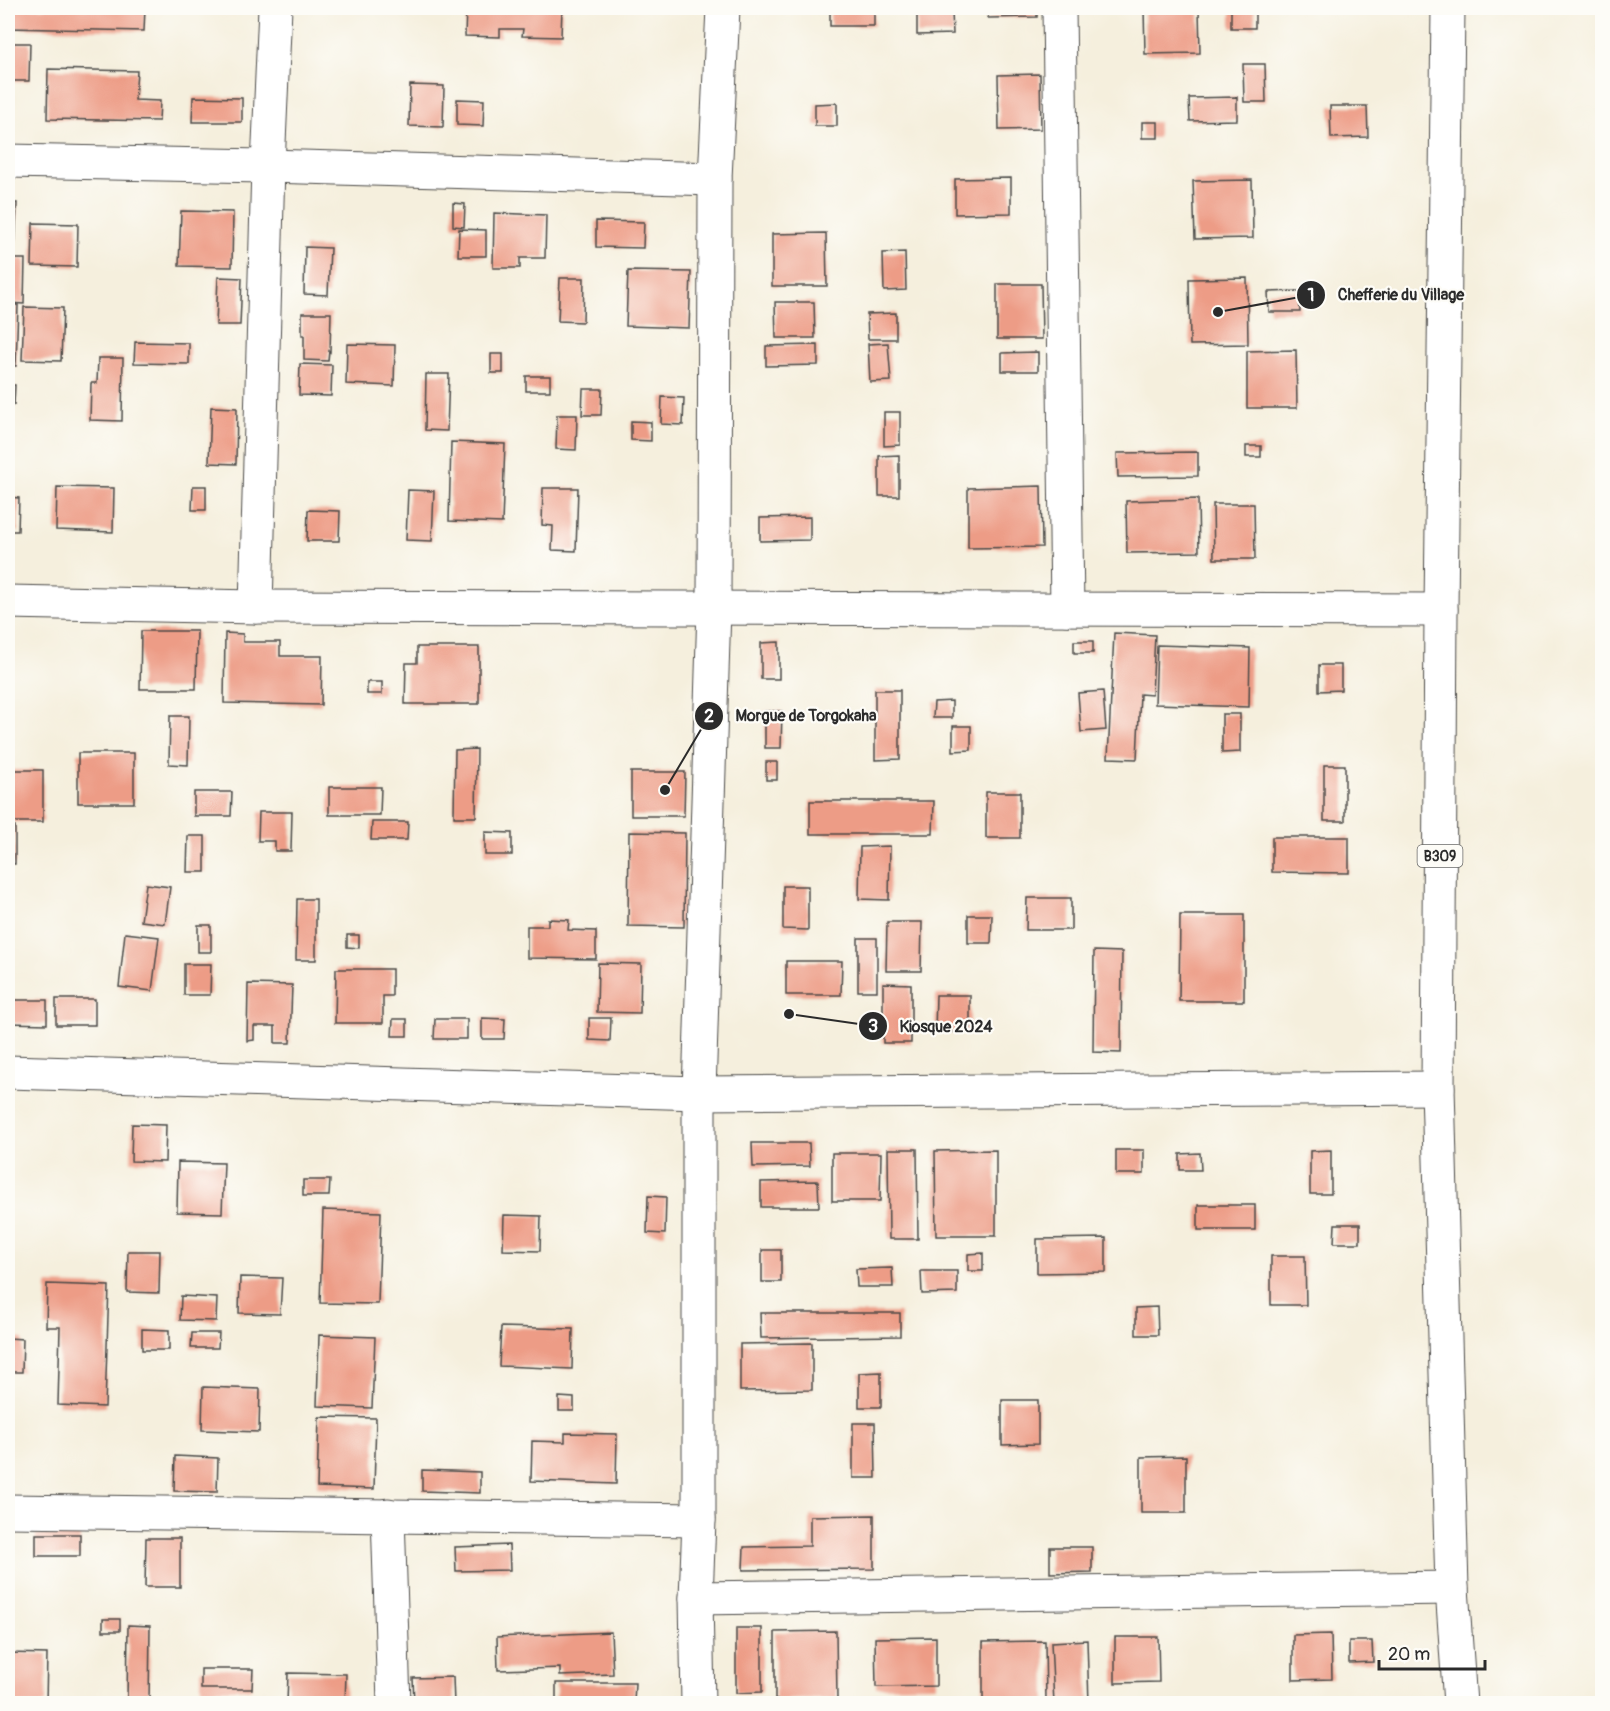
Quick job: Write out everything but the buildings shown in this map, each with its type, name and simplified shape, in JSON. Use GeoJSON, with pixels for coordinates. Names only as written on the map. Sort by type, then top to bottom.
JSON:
{"type":"FeatureCollection","features":[{"type":"Feature","properties":{"kind":"street"},"geometry":{"type":"LineString","coordinates":[[256,607],[268,166],[275,8]]}},
{"type":"Feature","properties":{"kind":"street"},"geometry":{"type":"LineString","coordinates":[[698,1704],[696,1598],[699,1520],[699,1093],[714,608],[715,179],[723,8]]}},
{"type":"Feature","properties":{"kind":"street"},"geometry":{"type":"LineString","coordinates":[[1059,8],[1067,609]]}},
{"type":"Feature","properties":{"kind":"street","name":"B309"},"geometry":{"type":"LineString","coordinates":[[1448,8],[1438,1088],[1452,1588],[1460,1704]]}},
{"type":"Feature","properties":{"kind":"street"},"geometry":{"type":"LineString","coordinates":[[8,161],[715,179]]}},
{"type":"Feature","properties":{"kind":"street"},"geometry":{"type":"LineString","coordinates":[[8,603],[256,607],[1441,610]]}},
{"type":"Feature","properties":{"kind":"street"},"geometry":{"type":"LineString","coordinates":[[8,1072],[699,1093],[1438,1088]]}},
{"type":"Feature","properties":{"kind":"street"},"geometry":{"type":"LineString","coordinates":[[8,1511],[699,1520]]}},
{"type":"Feature","properties":{"kind":"street"},"geometry":{"type":"LineString","coordinates":[[388,1515],[394,1704]]}},
{"type":"Feature","properties":{"kind":"street"},"geometry":{"type":"LineString","coordinates":[[696,1598],[1452,1588]]}},
{"type":"Feature","properties":{"kind":"place","name":"Chefferie du Village"},"geometry":{"type":"Point","coordinates":[1218,312]}},
{"type":"Feature","properties":{"kind":"place","name":"Morgue de Torgokaha"},"geometry":{"type":"Point","coordinates":[665,790]}},
{"type":"Feature","properties":{"kind":"place","name":"Kiosque 2024"},"geometry":{"type":"Point","coordinates":[789,1014]}}]}
